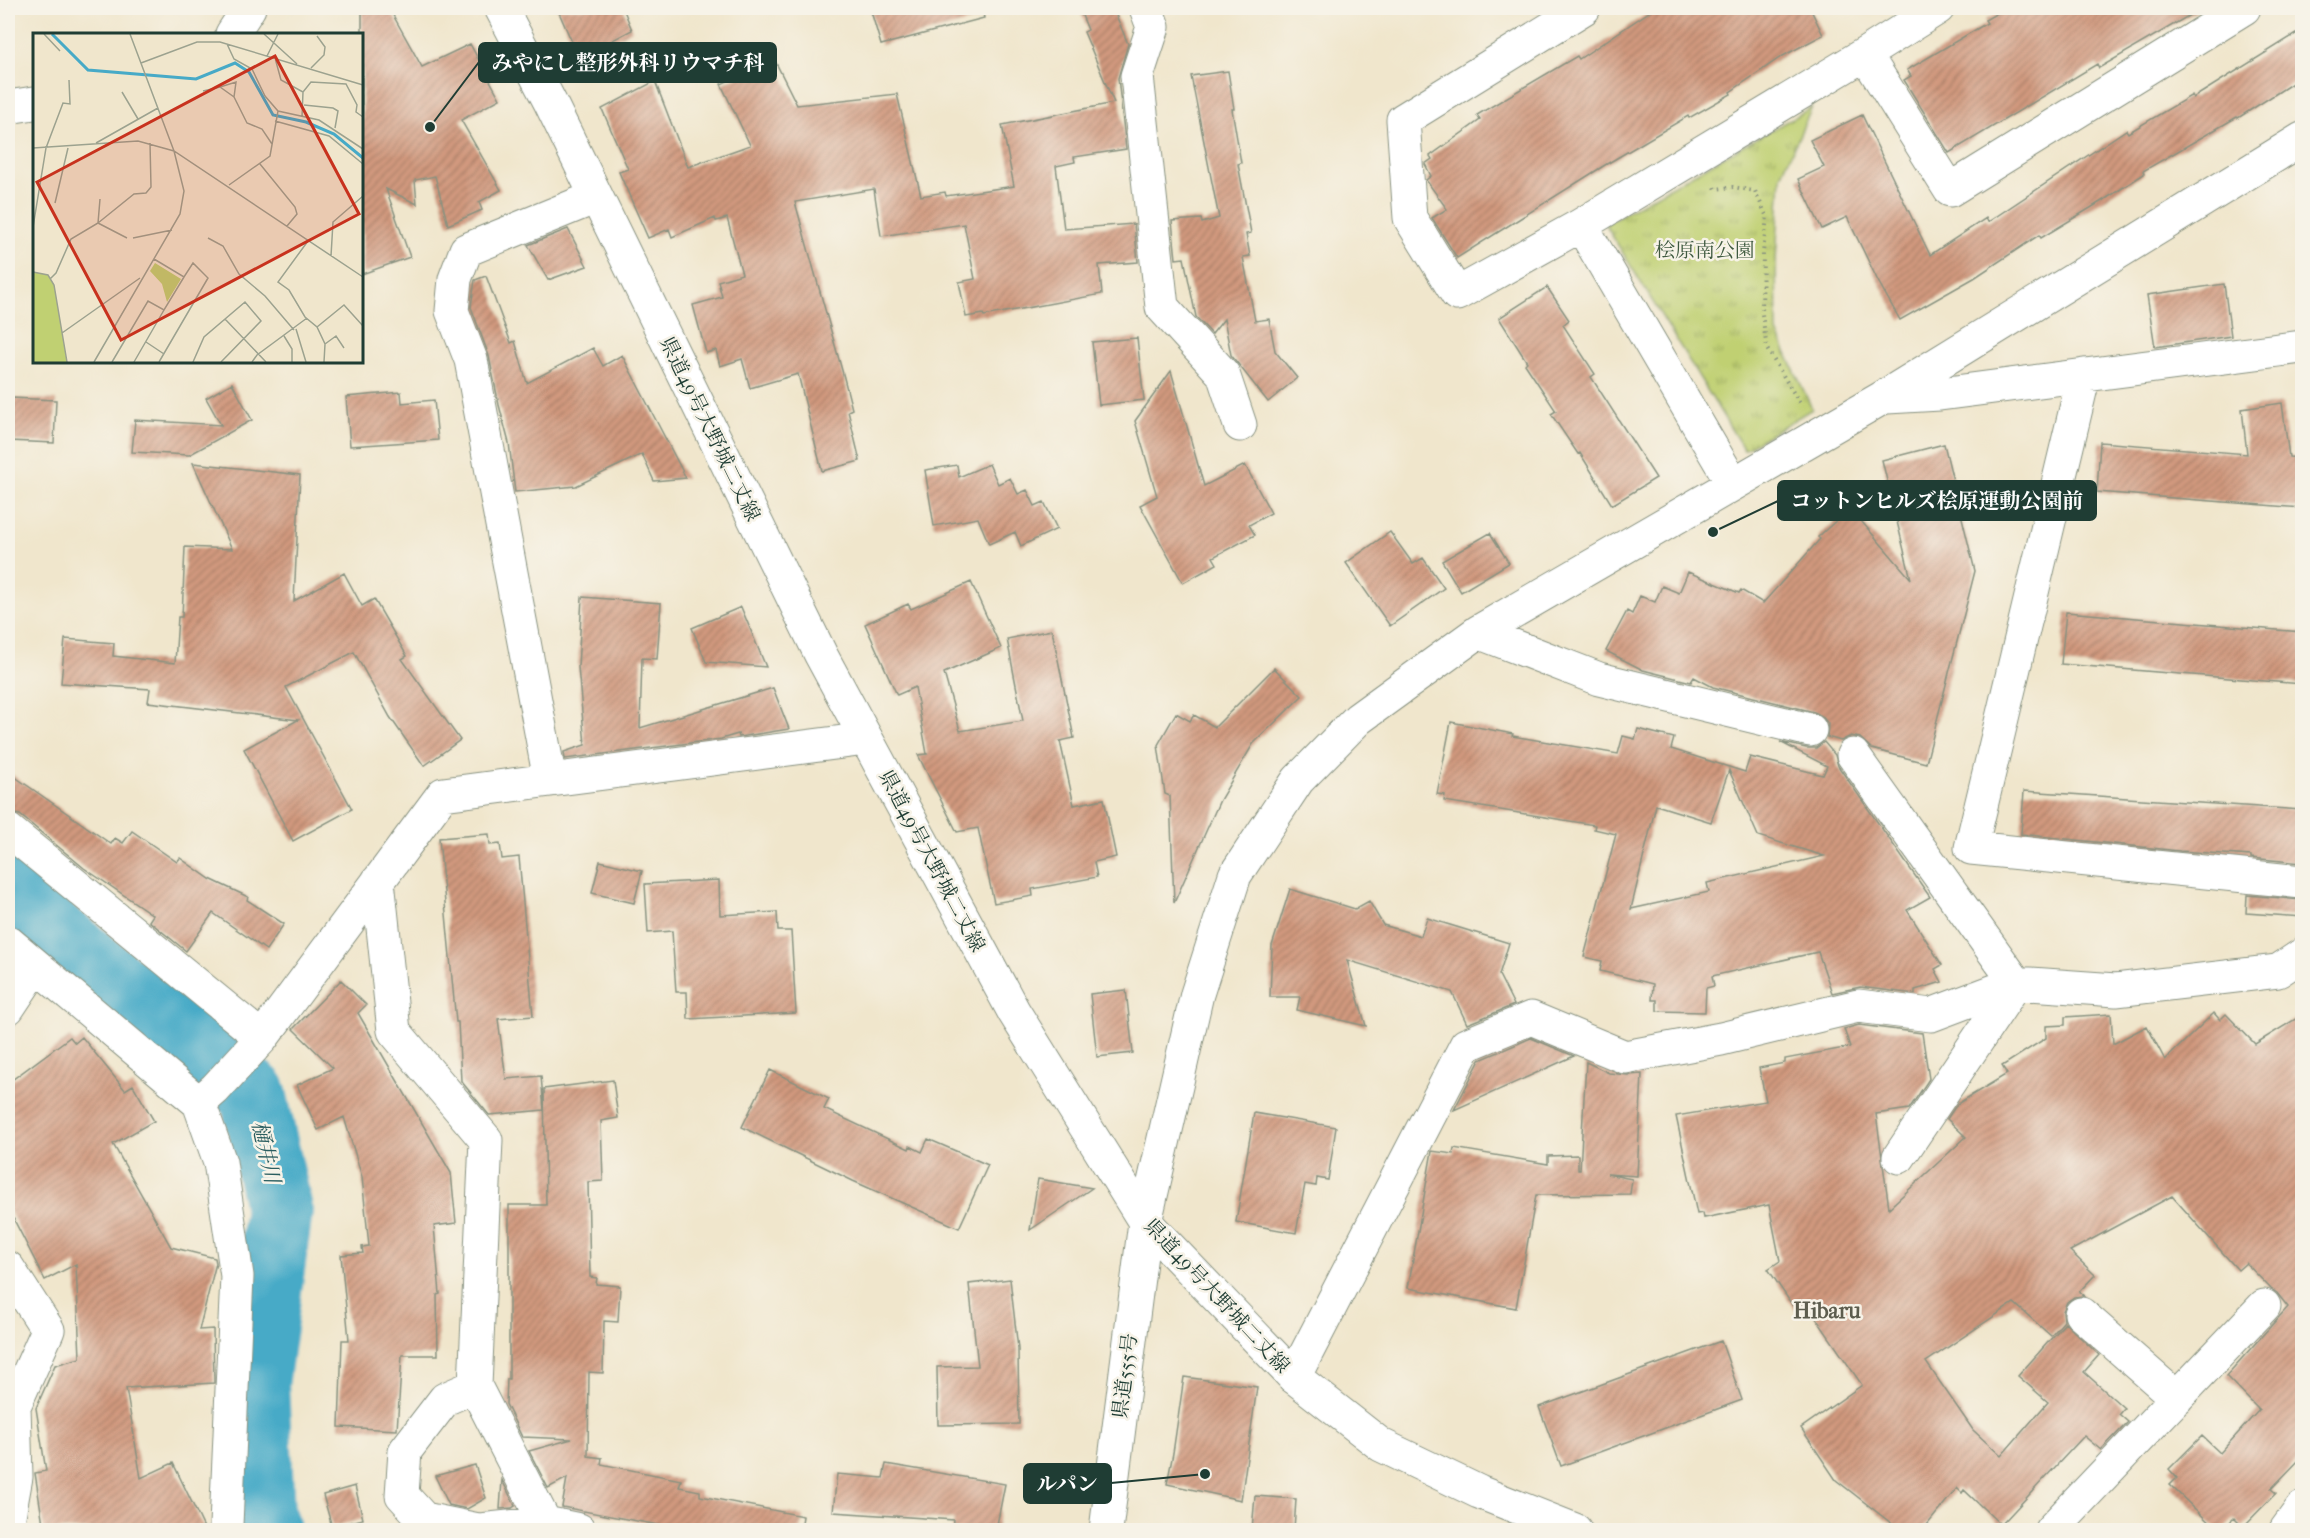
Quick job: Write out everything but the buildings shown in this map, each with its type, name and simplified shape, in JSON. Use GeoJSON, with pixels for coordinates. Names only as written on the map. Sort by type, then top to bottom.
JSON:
{"type":"FeatureCollection","features":[{"type":"Feature","properties":{"kind":"street"},"geometry":{"type":"LineString","coordinates":[[233,33],[249,8]]}},
{"type":"Feature","properties":{"kind":"street","name":"県道49号大野城二丈線"},"geometry":{"type":"LineString","coordinates":[[501,8],[821,655],[1014,1012],[1145,1222],[1294,1377],[1381,1445],[1479,1492],[1575,1530]]}},
{"type":"Feature","properties":{"kind":"street"},"geometry":{"type":"LineString","coordinates":[[1146,8],[1153,27],[1137,76],[1162,308],[1222,374],[1240,424]]}},
{"type":"Feature","properties":{"kind":"street"},"geometry":{"type":"LineString","coordinates":[[1584,8],[1403,120],[1410,218],[1457,294],[1581,225],[1938,8]]}},
{"type":"Feature","properties":{"kind":"street"},"geometry":{"type":"LineString","coordinates":[[1865,54],[1950,190],[2244,8]]}},
{"type":"Feature","properties":{"kind":"street"},"geometry":{"type":"LineString","coordinates":[[8,107],[33,103]]}},
{"type":"Feature","properties":{"kind":"street","name":"県道555号"},"geometry":{"type":"LineString","coordinates":[[1106,1530],[1145,1222],[1197,994],[1235,875],[1298,780],[1358,719],[1478,632],[1882,398],[2302,139]]}},
{"type":"Feature","properties":{"kind":"street"},"geometry":{"type":"LineString","coordinates":[[550,780],[471,360],[452,311],[455,279],[466,250],[596,197]]}},
{"type":"Feature","properties":{"kind":"street"},"geometry":{"type":"LineString","coordinates":[[1581,225],[1733,484]]}},
{"type":"Feature","properties":{"kind":"street"},"geometry":{"type":"LineString","coordinates":[[1882,398],[1940,394],[2302,347]]}},
{"type":"Feature","properties":{"kind":"street"},"geometry":{"type":"LineString","coordinates":[[2084,375],[1971,848],[2302,882]]}},
{"type":"Feature","properties":{"kind":"street"},"geometry":{"type":"LineString","coordinates":[[1478,632],[1599,679],[1810,730]]}},
{"type":"Feature","properties":{"kind":"street"},"geometry":{"type":"LineString","coordinates":[[207,1096],[256,1045],[443,794],[866,739]]}},
{"type":"Feature","properties":{"kind":"street"},"geometry":{"type":"LineString","coordinates":[[1853,755],[2016,983]]}},
{"type":"Feature","properties":{"kind":"street"},"geometry":{"type":"LineString","coordinates":[[8,830],[256,1045]]}},
{"type":"Feature","properties":{"kind":"street"},"geometry":{"type":"LineString","coordinates":[[378,882],[394,1031],[486,1140],[475,1386],[545,1522]]}},
{"type":"Feature","properties":{"kind":"street"},"geometry":{"type":"LineString","coordinates":[[8,942],[36,966],[207,1096],[220,1162],[237,1276],[227,1530]]}},
{"type":"Feature","properties":{"kind":"street"},"geometry":{"type":"LineString","coordinates":[[1294,1377],[1466,1045],[1531,1018],[1625,1057],[1721,1039],[1858,1006],[1931,1015],[2016,983],[2116,990],[2278,971],[2302,955]]}},
{"type":"Feature","properties":{"kind":"street"},"geometry":{"type":"LineString","coordinates":[[8,1008],[36,966]]}},
{"type":"Feature","properties":{"kind":"street"},"geometry":{"type":"LineString","coordinates":[[1899,1157],[2016,983]]}},
{"type":"Feature","properties":{"kind":"street"},"geometry":{"type":"LineString","coordinates":[[8,1268],[48,1330],[14,1406],[16,1477],[8,1521],[18,1530]]}},
{"type":"Feature","properties":{"kind":"street"},"geometry":{"type":"LineString","coordinates":[[2051,1530],[2264,1306]]}},
{"type":"Feature","properties":{"kind":"street"},"geometry":{"type":"LineString","coordinates":[[2081,1314],[2177,1398]]}},
{"type":"Feature","properties":{"kind":"street"},"geometry":{"type":"LineString","coordinates":[[475,1386],[445,1399],[405,1451],[402,1495],[424,1519],[479,1530],[545,1522],[579,1530]]}},
{"type":"Feature","properties":{"kind":"street"},"geometry":{"type":"LineString","coordinates":[[2286,1530],[2302,1508]]}},
{"type":"Feature","properties":{"kind":"path"},"geometry":{"type":"LineString","coordinates":[[1716,189],[1732,187],[1755,191],[1767,218],[1763,252],[1762,314],[1767,349],[1820,434]]}},
{"type":"Feature","properties":{"kind":"green space","name":"桧原南公園"},"geometry":{"type":"Polygon","coordinates":[[[1812,107],[1781,176],[1776,259],[1777,332],[1812,409],[1744,450],[1605,224],[1812,107]]]}},
{"type":"Feature","properties":{"kind":"waterway","name":"樋井川"},"geometry":{"type":"LineString","coordinates":[[8,886],[29,913],[253,1094],[279,1210],[255,1384],[261,1515],[267,1530]]}},
{"type":"Feature","properties":{"kind":"place","name":"みやにし整形外科リウマチ科"},"geometry":{"type":"Point","coordinates":[430,127]}},
{"type":"Feature","properties":{"kind":"place","name":"コットンヒルズ桧原運動公園前"},"geometry":{"type":"Point","coordinates":[1713,532]}},
{"type":"Feature","properties":{"kind":"place","name":"ルパン"},"geometry":{"type":"Point","coordinates":[1205,1474]}},
{"type":"Feature","properties":{"kind":"district","name":"Hibaru"},"geometry":{"type":"Point","coordinates":[1827,1311]}}]}
